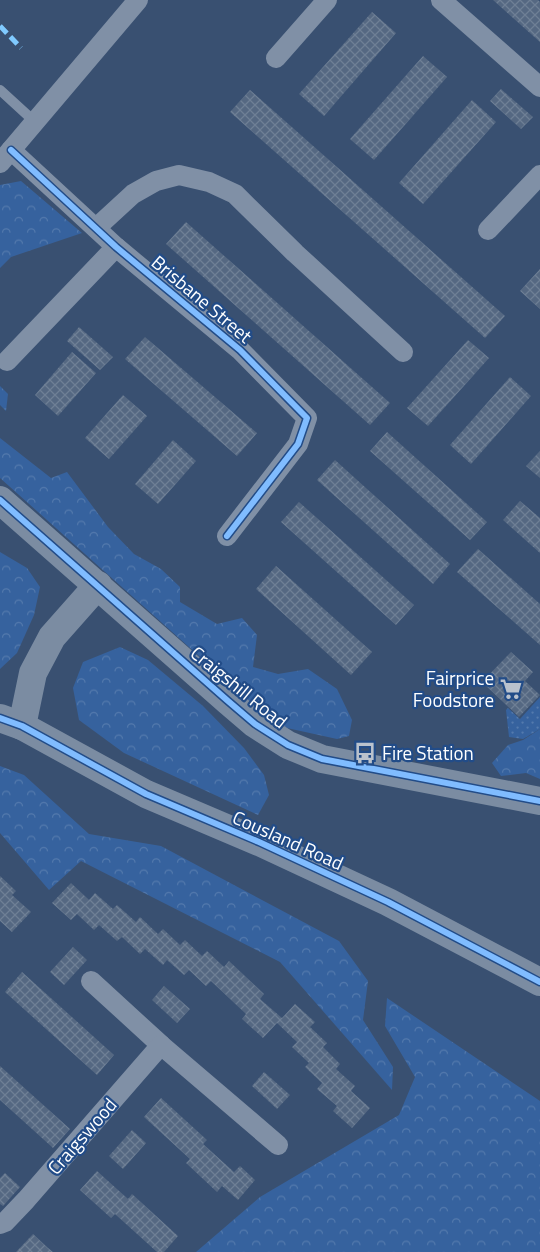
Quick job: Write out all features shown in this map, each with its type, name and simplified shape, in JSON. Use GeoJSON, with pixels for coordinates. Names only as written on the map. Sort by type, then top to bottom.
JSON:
{"type":"FeatureCollection","features":[{"type":"Feature","properties":{"kind":"street"},"geometry":{"type":"LineString","coordinates":[[6,157],[138,0]]}},
{"type":"Feature","properties":{"kind":"street"},"geometry":{"type":"LineString","coordinates":[[276,58],[327,0]]}},
{"type":"Feature","properties":{"kind":"street"},"geometry":{"type":"LineString","coordinates":[[441,0],[540,87]]}},
{"type":"Feature","properties":{"kind":"street","name":"Brisbane Street"},"geometry":{"type":"LineString","coordinates":[[6,157],[96,228],[116,247],[240,350],[307,418],[298,444],[227,536]]}},
{"type":"Feature","properties":{"kind":"street"},"geometry":{"type":"LineString","coordinates":[[96,228],[133,194],[156,181],[179,175],[209,182],[235,194],[294,252],[403,352]]}},
{"type":"Feature","properties":{"kind":"street"},"geometry":{"type":"LineString","coordinates":[[488,230],[540,175]]}},
{"type":"Feature","properties":{"kind":"street"},"geometry":{"type":"LineString","coordinates":[[7,361],[116,247]]}},
{"type":"Feature","properties":{"kind":"street","name":"Craigshill Road"},"geometry":{"type":"LineString","coordinates":[[0,500],[235,707],[255,724],[288,746],[322,758],[540,801]]}},
{"type":"Feature","properties":{"kind":"street","name":"Cousland Road"},"geometry":{"type":"LineString","coordinates":[[98,585],[52,637],[11,722],[146,794],[259,842],[388,902],[540,982]]}},
{"type":"Feature","properties":{"kind":"street"},"geometry":{"type":"LineString","coordinates":[[91,981],[161,1045],[278,1145]]}},
{"type":"Feature","properties":{"kind":"street","name":"Craigswood"},"geometry":{"type":"LineString","coordinates":[[0,1224],[5,1222],[26,1200],[161,1045]]}},
{"type":"Feature","properties":{"kind":"lane"},"geometry":{"type":"LineString","coordinates":[[0,90],[35,122]]}},
{"type":"Feature","properties":{"kind":"green space"},"geometry":{"type":"Polygon","coordinates":[[[21,181],[82,233],[11,257],[0,268],[0,185],[21,181]]]}},
{"type":"Feature","properties":{"kind":"green space"},"geometry":{"type":"Polygon","coordinates":[[[0,386],[8,394],[6,411],[0,405],[0,386]]]}},
{"type":"Feature","properties":{"kind":"green space"},"geometry":{"type":"Polygon","coordinates":[[[0,438],[51,478],[67,472],[108,527],[134,554],[161,569],[180,587],[180,602],[217,624],[242,618],[257,635],[253,667],[278,674],[308,669],[337,689],[352,720],[349,736],[337,739],[287,728],[256,707],[0,478],[0,438]]]}},
{"type":"Feature","properties":{"kind":"green space"},"geometry":{"type":"Polygon","coordinates":[[[0,552],[27,568],[40,587],[34,615],[17,653],[0,669],[0,552]]]}},
{"type":"Feature","properties":{"kind":"green space"},"geometry":{"type":"Polygon","coordinates":[[[120,647],[148,660],[203,706],[244,748],[264,775],[269,795],[258,815],[124,753],[79,720],[73,688],[83,662],[120,647]]]}},
{"type":"Feature","properties":{"kind":"green space"},"geometry":{"type":"Polygon","coordinates":[[[540,697],[540,729],[523,739],[509,737],[506,710],[508,708],[520,719],[540,697]]]}},
{"type":"Feature","properties":{"kind":"green space"},"geometry":{"type":"Polygon","coordinates":[[[540,729],[540,779],[526,773],[501,776],[492,763],[508,745],[523,740],[540,729]]]}},
{"type":"Feature","properties":{"kind":"green space"},"geometry":{"type":"Polygon","coordinates":[[[0,766],[24,775],[89,834],[161,846],[339,941],[368,981],[363,1020],[393,1067],[392,1090],[280,962],[81,861],[49,890],[0,833],[0,766]]]}},
{"type":"Feature","properties":{"kind":"green space"},"geometry":{"type":"Polygon","coordinates":[[[387,998],[540,1101],[540,1252],[196,1252],[260,1197],[399,1115],[415,1077],[385,1026],[387,998]]]}},
{"type":"Feature","properties":{"kind":"building"},"geometry":{"type":"Polygon","coordinates":[[[493,0],[538,0],[540,2],[540,42],[493,0]]]}},
{"type":"Feature","properties":{"kind":"building"},"geometry":{"type":"Polygon","coordinates":[[[372,12],[396,33],[324,116],[299,94],[372,12]]]}},
{"type":"Feature","properties":{"kind":"building"},"geometry":{"type":"Polygon","coordinates":[[[423,56],[447,77],[374,160],[350,139],[423,56]]]}},
{"type":"Feature","properties":{"kind":"building"},"geometry":{"type":"Polygon","coordinates":[[[501,89],[533,117],[521,129],[490,101],[501,89]]]}},
{"type":"Feature","properties":{"kind":"building"},"geometry":{"type":"Polygon","coordinates":[[[250,90],[505,316],[485,338],[230,112],[250,90]]]}},
{"type":"Feature","properties":{"kind":"building"},"geometry":{"type":"Polygon","coordinates":[[[472,100],[496,122],[423,204],[399,183],[472,100]]]}},
{"type":"Feature","properties":{"kind":"building"},"geometry":{"type":"Polygon","coordinates":[[[186,222],[390,403],[370,425],[166,244],[186,222]]]}},
{"type":"Feature","properties":{"kind":"building"},"geometry":{"type":"Polygon","coordinates":[[[540,269],[540,309],[520,291],[540,269]]]}},
{"type":"Feature","properties":{"kind":"building"},"geometry":{"type":"Polygon","coordinates":[[[79,327],[113,357],[100,370],[67,341],[79,327]]]}},
{"type":"Feature","properties":{"kind":"building"},"geometry":{"type":"Polygon","coordinates":[[[145,337],[257,433],[237,456],[125,359],[145,337]]]}},
{"type":"Feature","properties":{"kind":"building"},"geometry":{"type":"Polygon","coordinates":[[[468,340],[489,358],[428,426],[407,408],[468,340]]]}},
{"type":"Feature","properties":{"kind":"building"},"geometry":{"type":"Polygon","coordinates":[[[72,352],[96,373],[58,416],[35,395],[72,352]]]}},
{"type":"Feature","properties":{"kind":"building"},"geometry":{"type":"Polygon","coordinates":[[[510,377],[531,396],[471,464],[450,445],[510,377]]]}},
{"type":"Feature","properties":{"kind":"building"},"geometry":{"type":"Polygon","coordinates":[[[123,395],[147,416],[109,459],[85,438],[123,395]]]}},
{"type":"Feature","properties":{"kind":"building"},"geometry":{"type":"Polygon","coordinates":[[[387,432],[487,522],[470,540],[370,451],[387,432]]]}},
{"type":"Feature","properties":{"kind":"building"},"geometry":{"type":"Polygon","coordinates":[[[173,440],[196,461],[158,504],[135,484],[173,440]]]}},
{"type":"Feature","properties":{"kind":"building"},"geometry":{"type":"Polygon","coordinates":[[[540,451],[540,478],[526,466],[540,451]]]}},
{"type":"Feature","properties":{"kind":"building"},"geometry":{"type":"Polygon","coordinates":[[[335,460],[450,564],[433,584],[317,480],[335,460]]]}},
{"type":"Feature","properties":{"kind":"building"},"geometry":{"type":"Polygon","coordinates":[[[520,501],[540,518],[540,553],[503,520],[520,501]]]}},
{"type":"Feature","properties":{"kind":"building"},"geometry":{"type":"Polygon","coordinates":[[[299,502],[414,605],[396,625],[281,522],[299,502]]]}},
{"type":"Feature","properties":{"kind":"building"},"geometry":{"type":"Polygon","coordinates":[[[478,549],[540,604],[540,645],[457,572],[478,549]]]}},
{"type":"Feature","properties":{"kind":"building"},"geometry":{"type":"Polygon","coordinates":[[[276,566],[372,652],[351,675],[256,589],[276,566]]]}},
{"type":"Feature","properties":{"kind":"building","name":"Fairprice Foodstore"},"geometry":{"type":"Polygon","coordinates":[[[511,652],[533,672],[525,681],[540,695],[519,717],[482,682],[511,652]]]}},
{"type":"Feature","properties":{"kind":"building"},"geometry":{"type":"Polygon","coordinates":[[[0,876],[16,891],[12,895],[31,912],[12,932],[0,921],[0,876]]]}},
{"type":"Feature","properties":{"kind":"building"},"geometry":{"type":"Polygon","coordinates":[[[71,883],[89,900],[95,893],[113,909],[117,905],[136,922],[140,917],[158,934],[163,929],[180,945],[185,940],[202,956],[207,951],[224,967],[229,961],[264,994],[260,999],[282,1018],[295,1004],[315,1022],[310,1027],[327,1043],[323,1047],[340,1064],[336,1069],[355,1086],[351,1091],[370,1108],[352,1128],[333,1111],[337,1106],[317,1089],[322,1083],[305,1067],[309,1063],[292,1047],[297,1042],[277,1023],[263,1038],[242,1019],[246,1014],[211,981],[206,986],[189,970],[184,975],[167,960],[163,965],[145,949],[140,954],[122,937],[117,941],[99,925],[94,930],[77,914],[71,920],[52,903],[71,883]]]}},
{"type":"Feature","properties":{"kind":"building"},"geometry":{"type":"Polygon","coordinates":[[[73,947],[87,960],[64,985],[50,972],[73,947]]]}},
{"type":"Feature","properties":{"kind":"building"},"geometry":{"type":"Polygon","coordinates":[[[22,972],[114,1055],[97,1075],[5,992],[22,972]]]}},
{"type":"Feature","properties":{"kind":"building"},"geometry":{"type":"Polygon","coordinates":[[[164,986],[190,1009],[177,1023],[152,1000],[164,986]]]}},
{"type":"Feature","properties":{"kind":"building"},"geometry":{"type":"Polygon","coordinates":[[[0,1066],[70,1129],[53,1148],[0,1100],[0,1066]]]}},
{"type":"Feature","properties":{"kind":"building"},"geometry":{"type":"Polygon","coordinates":[[[264,1072],[290,1095],[277,1109],[252,1086],[264,1072]]]}},
{"type":"Feature","properties":{"kind":"building"},"geometry":{"type":"Polygon","coordinates":[[[161,1098],[207,1140],[203,1144],[234,1172],[240,1166],[255,1180],[238,1200],[222,1186],[217,1192],[186,1163],[190,1159],[144,1117],[161,1098]]]}},
{"type":"Feature","properties":{"kind":"building"},"geometry":{"type":"Polygon","coordinates":[[[132,1130],[146,1143],[123,1169],[109,1156],[132,1130]]]}},
{"type":"Feature","properties":{"kind":"building"},"geometry":{"type":"Polygon","coordinates":[[[97,1171],[128,1199],[132,1194],[178,1236],[164,1252],[157,1252],[115,1214],[111,1218],[80,1190],[97,1171]]]}},
{"type":"Feature","properties":{"kind":"building"},"geometry":{"type":"Polygon","coordinates":[[[5,1173],[20,1187],[3,1206],[0,1204],[0,1178],[5,1173]]]}},
{"type":"Feature","properties":{"kind":"building"},"geometry":{"type":"Polygon","coordinates":[[[33,1234],[48,1248],[53,1252],[16,1252],[33,1234]]]}},
{"type":"Feature","properties":{"kind":"marked path"},"geometry":{"type":"LineString","coordinates":[[0,26],[21,48]]}},
{"type":"Feature","properties":{"kind":"cycle path"},"geometry":{"type":"LineString","coordinates":[[11,150],[116,247],[240,350],[307,418],[298,444],[227,536]]}},
{"type":"Feature","properties":{"kind":"cycle path"},"geometry":{"type":"LineString","coordinates":[[0,500],[255,724],[288,745],[322,759],[540,801]]}},
{"type":"Feature","properties":{"kind":"cycle path"},"geometry":{"type":"LineString","coordinates":[[0,718],[22,726],[146,794],[259,842],[388,902],[540,982]]}},
{"type":"Feature","properties":{"kind":"place","name":"Fairprice Foodstore"},"geometry":{"type":"Point","coordinates":[511,689]}},
{"type":"Feature","properties":{"kind":"place","name":"Fire Station"},"geometry":{"type":"Point","coordinates":[365,753]}}]}
